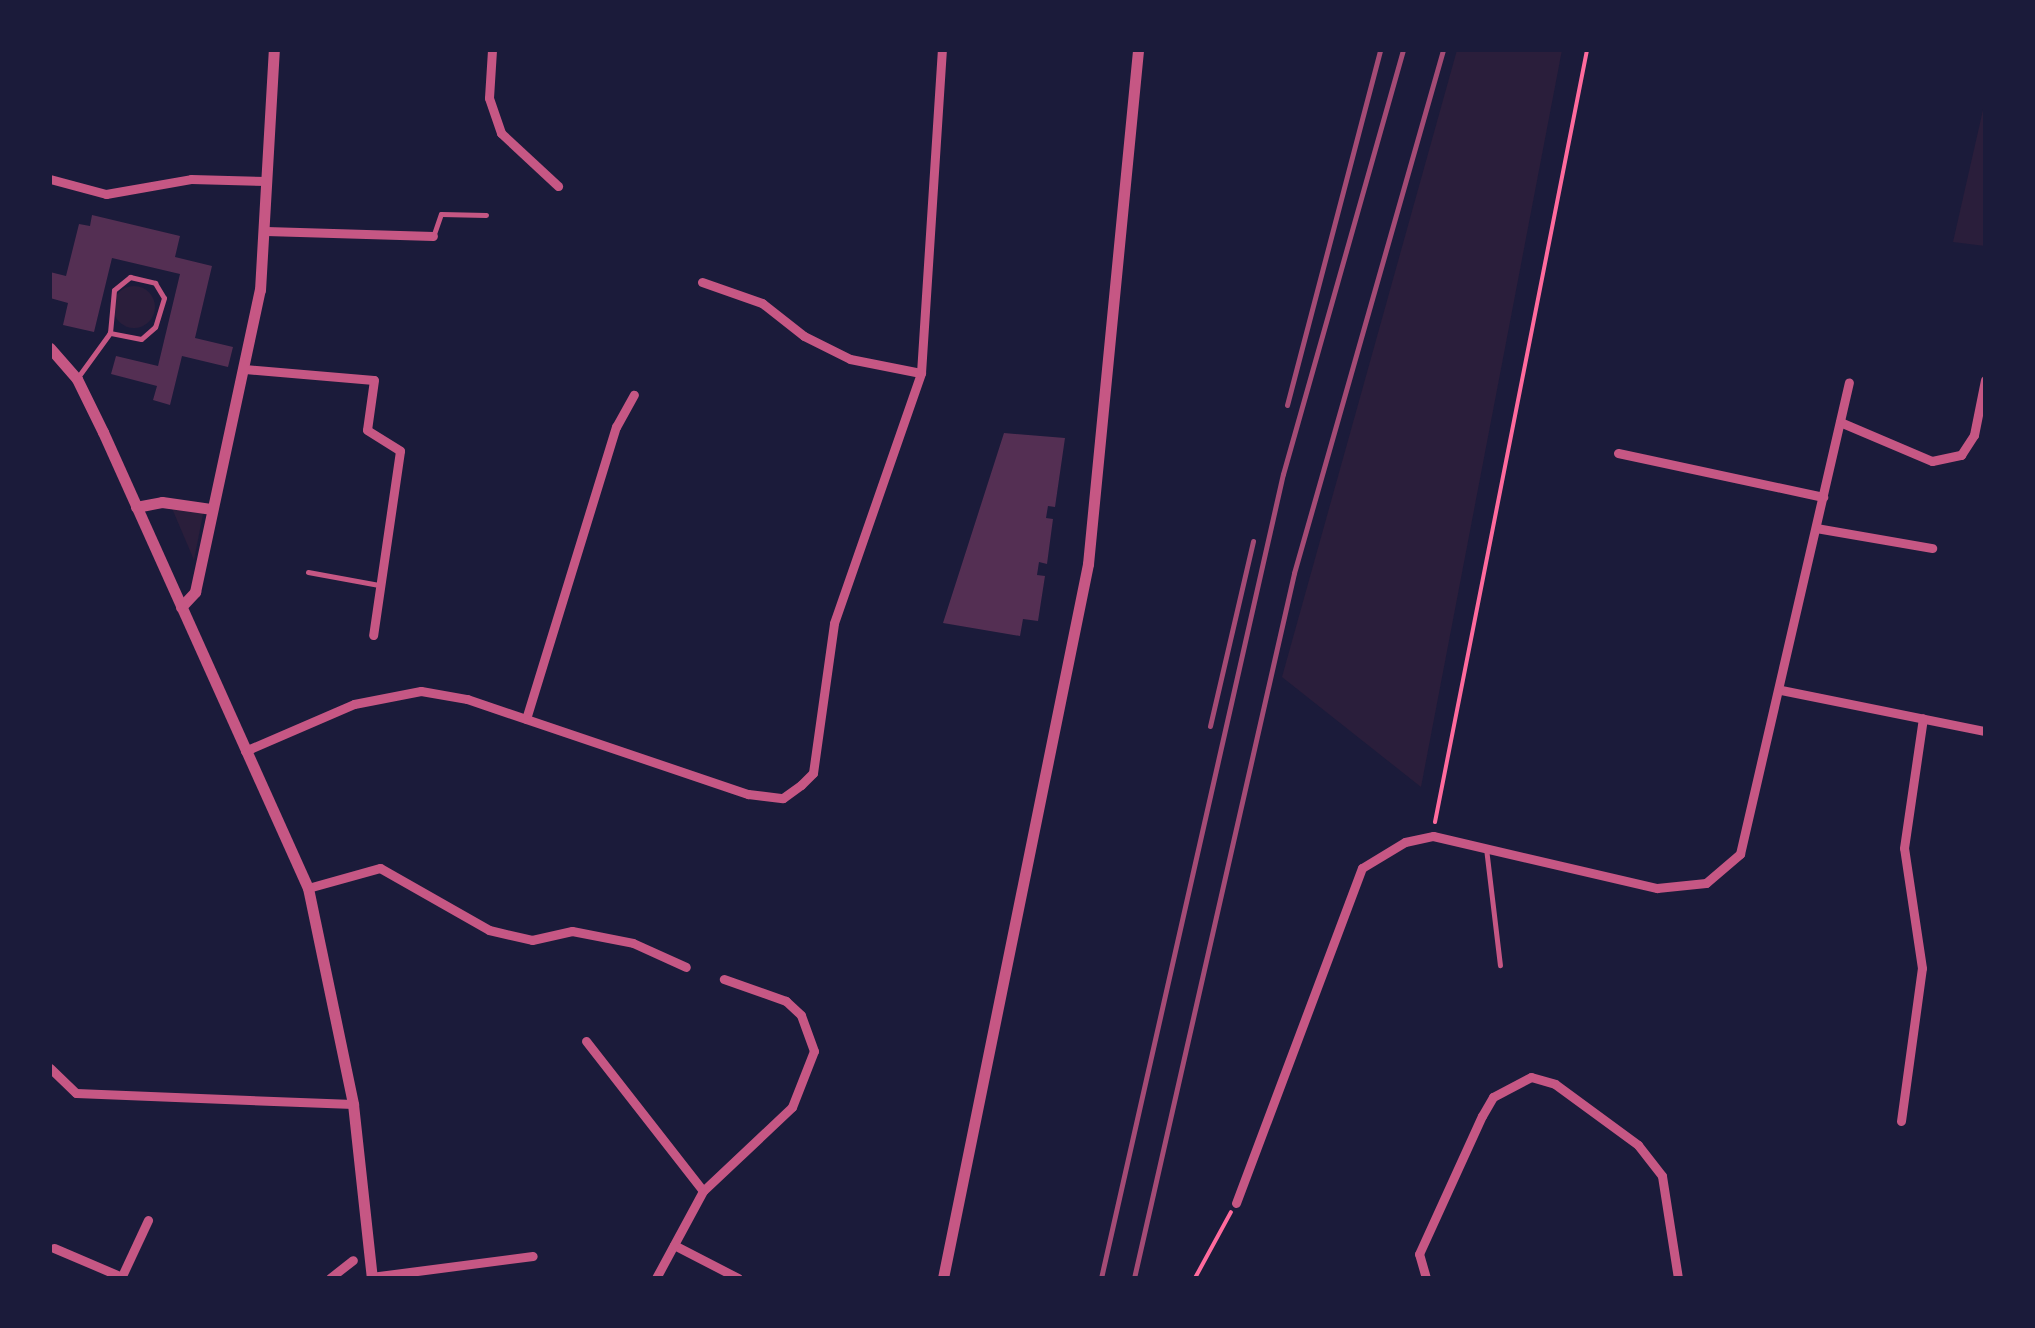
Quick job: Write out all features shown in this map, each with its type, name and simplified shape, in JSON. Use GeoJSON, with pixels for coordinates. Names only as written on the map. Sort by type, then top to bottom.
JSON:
{"type":"FeatureCollection","features":[{"type":"Feature","properties":{"kind":"street"},"geometry":{"type":"LineString","coordinates":[[181,608],[194,592],[245,369],[266,232],[274,50]]}},
{"type":"Feature","properties":{"kind":"street"},"geometry":{"type":"LineString","coordinates":[[492,50],[489,98],[500,133],[558,186]]}},
{"type":"Feature","properties":{"kind":"street"},"geometry":{"type":"LineString","coordinates":[[245,751],[354,704],[421,691],[526,719],[748,794],[784,798],[801,786],[813,772],[834,624],[921,374],[942,50]]}},
{"type":"Feature","properties":{"kind":"street"},"geometry":{"type":"LineString","coordinates":[[943,1278],[1088,564],[1138,50]]}},
{"type":"Feature","properties":{"kind":"street"},"geometry":{"type":"LineString","coordinates":[[50,179],[106,194],[191,178],[267,181]]}},
{"type":"Feature","properties":{"kind":"street"},"geometry":{"type":"LineString","coordinates":[[266,232],[433,236]]}},
{"type":"Feature","properties":{"kind":"street"},"geometry":{"type":"LineString","coordinates":[[702,282],[762,303],[804,336],[850,360],[921,374]]}},
{"type":"Feature","properties":{"kind":"street"},"geometry":{"type":"LineString","coordinates":[[50,348],[77,379],[308,888],[353,1104],[372,1277],[533,1256]]}},
{"type":"Feature","properties":{"kind":"street"},"geometry":{"type":"LineString","coordinates":[[245,369],[374,380],[367,430],[400,452],[373,635]]}},
{"type":"Feature","properties":{"kind":"street"},"geometry":{"type":"LineString","coordinates":[[1840,422],[1932,461],[1961,454],[1974,435],[1985,380]]}},
{"type":"Feature","properties":{"kind":"street"},"geometry":{"type":"LineString","coordinates":[[1236,1202],[1362,868],[1405,842],[1433,836],[1657,888],[1706,883],[1740,854],[1781,690],[1848,382]]}},
{"type":"Feature","properties":{"kind":"street"},"geometry":{"type":"LineString","coordinates":[[526,719],[616,427],[634,395]]}},
{"type":"Feature","properties":{"kind":"street"},"geometry":{"type":"LineString","coordinates":[[1618,453],[1823,497]]}},
{"type":"Feature","properties":{"kind":"street"},"geometry":{"type":"LineString","coordinates":[[136,507],[162,502],[212,509]]}},
{"type":"Feature","properties":{"kind":"street"},"geometry":{"type":"LineString","coordinates":[[1816,528],[1932,548]]}},
{"type":"Feature","properties":{"kind":"street"},"geometry":{"type":"LineString","coordinates":[[1781,690],[1985,730]]}},
{"type":"Feature","properties":{"kind":"street"},"geometry":{"type":"LineString","coordinates":[[1901,1121],[1922,968],[1904,848],[1906,805],[1923,718]]}},
{"type":"Feature","properties":{"kind":"street"},"geometry":{"type":"LineString","coordinates":[[308,888],[380,868],[489,930],[532,940],[572,931],[632,943],[686,967]]}},
{"type":"Feature","properties":{"kind":"street"},"geometry":{"type":"LineString","coordinates":[[656,1278],[703,1191],[792,1107],[814,1051],[800,1015],[786,1001],[724,979]]}},
{"type":"Feature","properties":{"kind":"street"},"geometry":{"type":"LineString","coordinates":[[586,1041],[703,1191]]}},
{"type":"Feature","properties":{"kind":"street"},"geometry":{"type":"LineString","coordinates":[[50,1068],[76,1093],[353,1104]]}},
{"type":"Feature","properties":{"kind":"street"},"geometry":{"type":"LineString","coordinates":[[1423,1277],[1418,1254],[1482,1116],[1493,1097],[1531,1077],[1555,1084],[1638,1145],[1662,1176],[1678,1278]]}},
{"type":"Feature","properties":{"kind":"street"},"geometry":{"type":"LineString","coordinates":[[54,1248],[121,1277],[148,1220]]}},
{"type":"Feature","properties":{"kind":"street"},"geometry":{"type":"LineString","coordinates":[[674,1245],[738,1278]]}},
{"type":"Feature","properties":{"kind":"street"},"geometry":{"type":"LineString","coordinates":[[330,1278],[353,1260]]}},
{"type":"Feature","properties":{"kind":"lane"},"geometry":{"type":"LineString","coordinates":[[433,236],[440,214],[486,216]]}},
{"type":"Feature","properties":{"kind":"lane"},"geometry":{"type":"LineString","coordinates":[[77,379],[110,333],[114,290],[130,277],[155,283],[164,298],[156,328],[141,339],[110,333]]}},
{"type":"Feature","properties":{"kind":"lane"},"geometry":{"type":"LineString","coordinates":[[308,572],[381,586]]}},
{"type":"Feature","properties":{"kind":"lane"},"geometry":{"type":"LineString","coordinates":[[1486,848],[1500,964]]}},
{"type":"Feature","properties":{"kind":"path"},"geometry":{"type":"LineString","coordinates":[[1433,836],[1587,50]]}},
{"type":"Feature","properties":{"kind":"path"},"geometry":{"type":"LineString","coordinates":[[1195,1278],[1236,1202]]}},
{"type":"Feature","properties":{"kind":"shaded area"},"geometry":{"type":"Polygon","coordinates":[[[1457,50],[1562,50],[1421,787],[1282,677],[1457,50]]]}},
{"type":"Feature","properties":{"kind":"shaded area"},"geometry":{"type":"Polygon","coordinates":[[[1985,101],[1985,246],[1953,242],[1985,101]]]}},
{"type":"Feature","properties":{"kind":"shaded area"},"geometry":{"type":"Polygon","coordinates":[[[134,286],[149,292],[155,307],[149,322],[134,328],[119,322],[113,307],[119,292],[134,286]]]}},
{"type":"Feature","properties":{"kind":"shaded area"},"geometry":{"type":"Polygon","coordinates":[[[171,506],[204,509],[194,560],[171,506]]]}},
{"type":"Feature","properties":{"kind":"building"},"geometry":{"type":"Polygon","coordinates":[[[92,215],[180,236],[175,257],[212,266],[195,338],[233,347],[228,367],[182,356],[170,405],[153,400],[157,386],[111,374],[116,356],[158,366],[180,274],[112,258],[94,332],[63,325],[68,303],[50,298],[50,272],[66,276],[79,224],[90,226],[92,215]]]}},
{"type":"Feature","properties":{"kind":"building"},"geometry":{"type":"Polygon","coordinates":[[[1004,433],[1065,438],[1055,507],[1048,506],[1046,518],[1053,519],[1047,564],[1039,562],[1037,575],[1045,576],[1038,621],[1023,619],[1020,636],[943,623],[1004,433]]]}},
{"type":"Feature","properties":{"kind":"railway"},"geometry":{"type":"LineString","coordinates":[[1287,405],[1380,50]]}},
{"type":"Feature","properties":{"kind":"railway"},"geometry":{"type":"LineString","coordinates":[[1101,1278],[1283,474],[1403,50]]}},
{"type":"Feature","properties":{"kind":"railway"},"geometry":{"type":"LineString","coordinates":[[1134,1278],[1294,573],[1443,50]]}},
{"type":"Feature","properties":{"kind":"railway"},"geometry":{"type":"LineString","coordinates":[[1210,726],[1253,541]]}}]}
